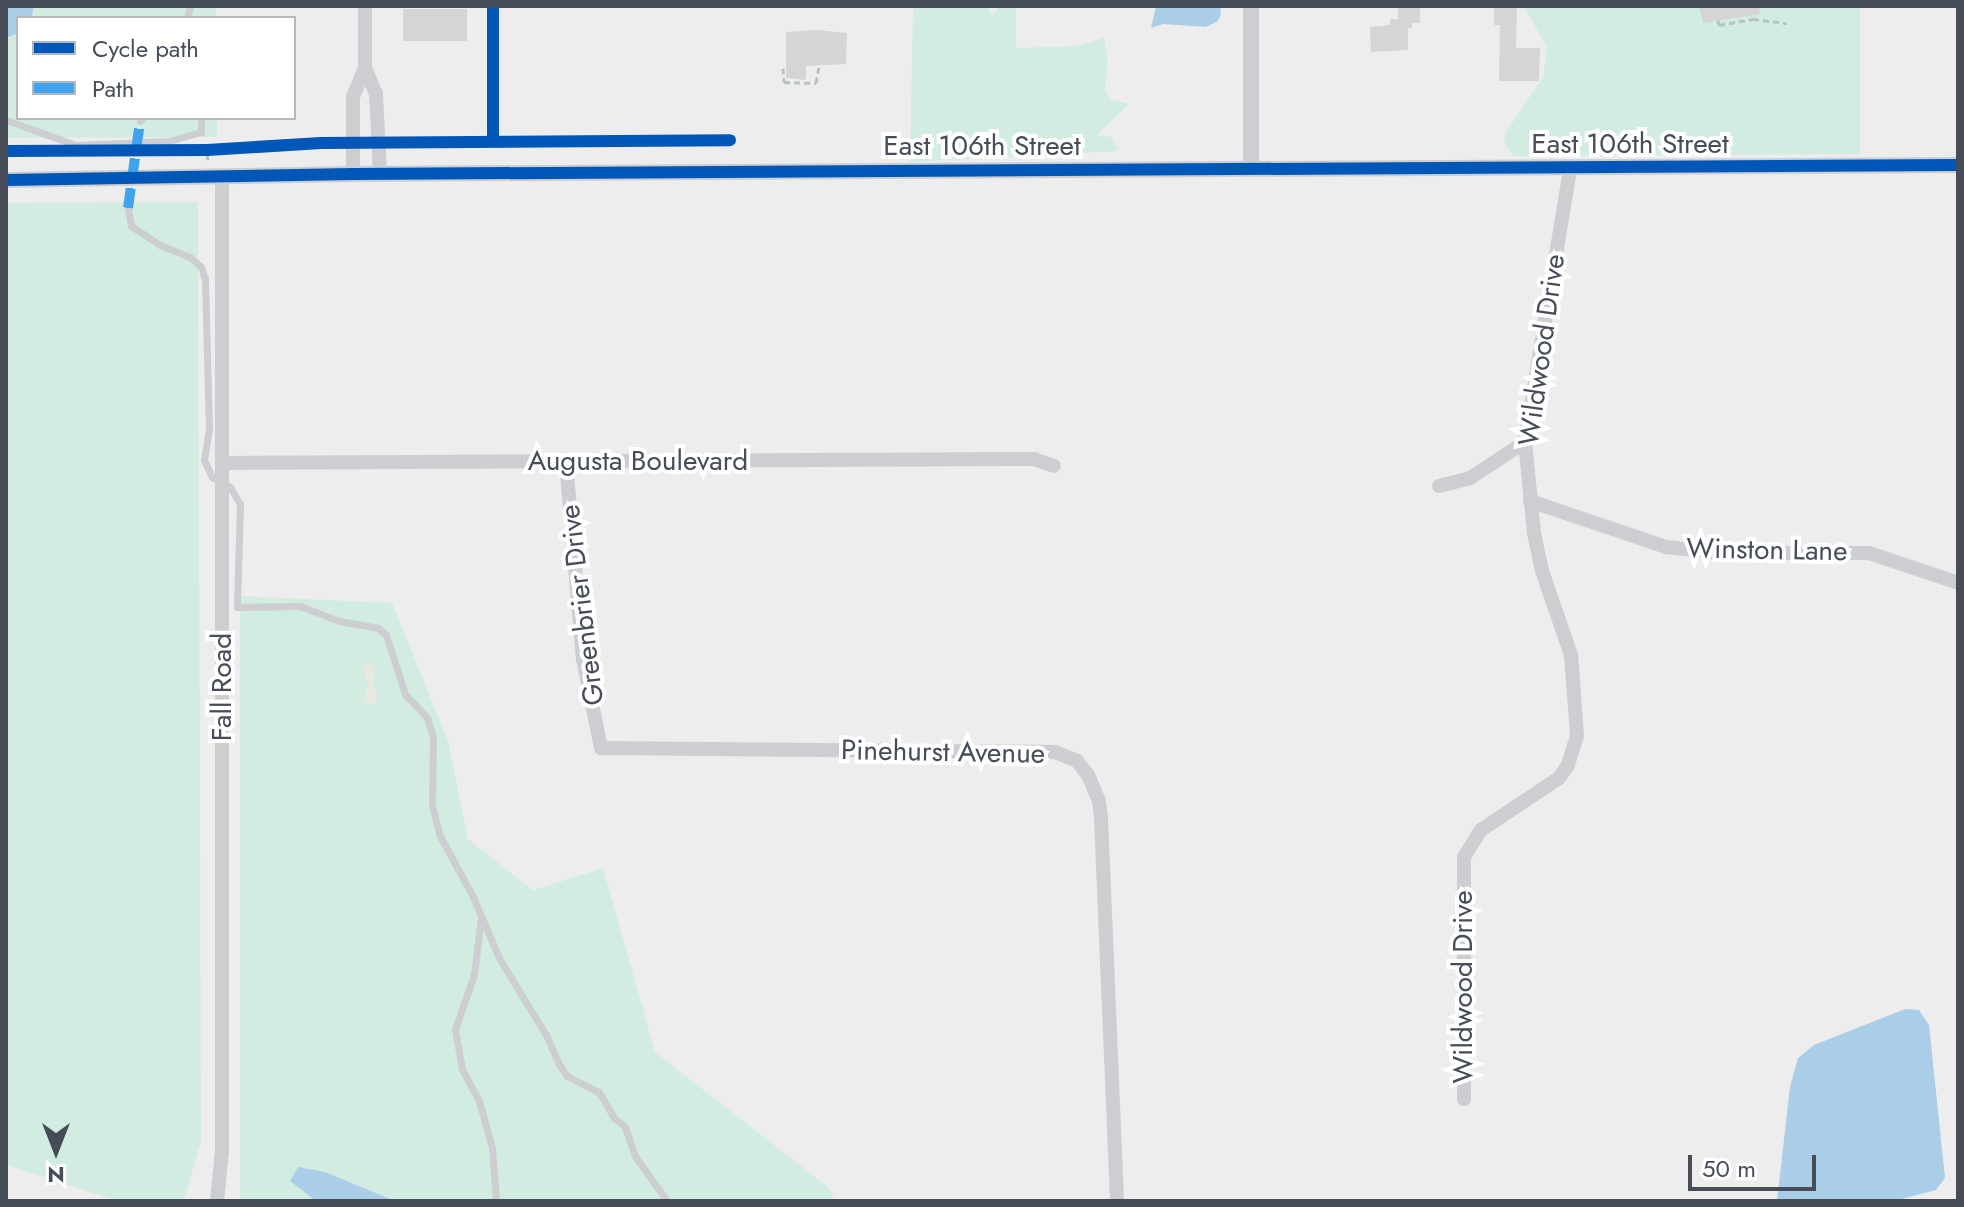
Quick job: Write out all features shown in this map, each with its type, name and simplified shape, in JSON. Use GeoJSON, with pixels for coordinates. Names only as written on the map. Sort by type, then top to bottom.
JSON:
{"type":"FeatureCollection","features":[{"type":"Feature","properties":{"kind":"street"},"geometry":{"type":"LineString","coordinates":[[353,174],[353,97],[365,68],[365,6]]}},
{"type":"Feature","properties":{"kind":"street"},"geometry":{"type":"LineString","coordinates":[[1251,6],[1251,168]]}},
{"type":"Feature","properties":{"kind":"street"},"geometry":{"type":"LineString","coordinates":[[365,68],[376,94],[380,174]]}},
{"type":"Feature","properties":{"kind":"street","name":"East 106th Street"},"geometry":{"type":"LineString","coordinates":[[6,180],[353,174],[1958,165]]}},
{"type":"Feature","properties":{"kind":"street","name":"Wildwood Drive"},"geometry":{"type":"LineString","coordinates":[[1464,1099],[1464,857],[1481,830],[1559,778],[1574,750],[1577,736],[1571,655],[1542,571],[1530,501],[1525,442],[1570,169]]}},
{"type":"Feature","properties":{"kind":"street","name":"Fall Road"},"geometry":{"type":"LineString","coordinates":[[216,177],[222,463],[222,1150],[216,1200]]}},
{"type":"Feature","properties":{"kind":"street"},"geometry":{"type":"LineString","coordinates":[[1439,486],[1470,478],[1525,442]]}},
{"type":"Feature","properties":{"kind":"street","name":"Augusta Boulevard"},"geometry":{"type":"LineString","coordinates":[[222,463],[1034,459],[1054,466]]}},
{"type":"Feature","properties":{"kind":"street","name":"Greenbrier Drive"},"geometry":{"type":"LineString","coordinates":[[566,462],[583,659],[601,748]]}},
{"type":"Feature","properties":{"kind":"street","name":"Winston Lane"},"geometry":{"type":"LineString","coordinates":[[1530,501],[1666,547],[1722,553],[1869,553],[1958,583]]}},
{"type":"Feature","properties":{"kind":"street","name":"Pinehurst Avenue"},"geometry":{"type":"LineString","coordinates":[[601,748],[1055,752],[1077,761],[1095,788],[1101,818],[1117,1201]]}},
{"type":"Feature","properties":{"kind":"lane"},"geometry":{"type":"LineString","coordinates":[[6,120],[76,145],[169,141],[201,132],[201,120]]}},
{"type":"Feature","properties":{"kind":"lane"},"geometry":{"type":"LineString","coordinates":[[128,208],[131,226],[160,245],[190,257],[201,267],[205,279],[209,429],[204,460],[212,477],[230,487],[240,504],[237,607],[300,606],[339,621],[378,628],[391,644],[405,694],[427,718],[433,736],[432,805],[439,834],[482,915],[499,958],[567,1076],[599,1092],[614,1118],[625,1127],[635,1156],[667,1201]]}},
{"type":"Feature","properties":{"kind":"lane"},"geometry":{"type":"LineString","coordinates":[[482,915],[474,975],[455,1029],[462,1069],[479,1101],[492,1148],[496,1201]]}},
{"type":"Feature","properties":{"kind":"path"},"geometry":{"type":"LineString","coordinates":[[1718,20],[1719,25],[1753,19],[1787,23]]}},
{"type":"Feature","properties":{"kind":"path"},"geometry":{"type":"LineString","coordinates":[[783,68],[784,82],[816,83],[819,66]]}},
{"type":"Feature","properties":{"kind":"path"},"geometry":{"type":"LineString","coordinates":[[201,132],[200,150],[216,177]]}},
{"type":"Feature","properties":{"kind":"path"},"geometry":{"type":"LineString","coordinates":[[200,150],[221,148]]}},
{"type":"Feature","properties":{"kind":"green space"},"geometry":{"type":"Polygon","coordinates":[[[6,6],[216,6],[216,16],[16,16],[16,120],[217,120],[217,137],[6,138],[6,6]]]}},
{"type":"Feature","properties":{"kind":"green space"},"geometry":{"type":"Polygon","coordinates":[[[913,6],[988,6],[992,16],[1000,6],[1016,6],[1016,48],[1077,46],[1104,38],[1108,62],[1105,89],[1110,99],[1129,104],[1097,135],[1112,137],[1118,151],[910,162],[913,6]]]}},
{"type":"Feature","properties":{"kind":"green space"},"geometry":{"type":"Polygon","coordinates":[[[1524,6],[1860,6],[1860,154],[1513,156],[1504,143],[1506,132],[1543,77],[1547,48],[1524,6]]]}},
{"type":"Feature","properties":{"kind":"green space"},"geometry":{"type":"Polygon","coordinates":[[[198,202],[201,1141],[184,1201],[118,1201],[6,1165],[6,203],[198,202]]]}},
{"type":"Feature","properties":{"kind":"green space"},"geometry":{"type":"Polygon","coordinates":[[[240,596],[392,603],[448,741],[468,839],[533,890],[603,868],[655,1052],[828,1187],[835,1201],[240,1201],[240,596]]]}},
{"type":"Feature","properties":{"kind":"sand"},"geometry":{"type":"Polygon","coordinates":[[[368,661],[376,669],[373,682],[378,698],[372,706],[364,699],[368,685],[363,666],[368,661]]]}},
{"type":"Feature","properties":{"kind":"water"},"geometry":{"type":"Polygon","coordinates":[[[6,6],[33,8],[32,16],[16,16],[16,34],[6,38],[6,6]]]}},
{"type":"Feature","properties":{"kind":"water"},"geometry":{"type":"Polygon","coordinates":[[[1156,6],[1220,6],[1221,14],[1218,21],[1206,27],[1163,24],[1151,28],[1156,6]]]}},
{"type":"Feature","properties":{"kind":"water"},"geometry":{"type":"Polygon","coordinates":[[[1905,1009],[1919,1010],[1929,1025],[1945,1178],[1936,1190],[1894,1201],[1777,1201],[1790,1087],[1798,1058],[1814,1045],[1905,1009]]]}},
{"type":"Feature","properties":{"kind":"water"},"geometry":{"type":"Polygon","coordinates":[[[298,1167],[325,1172],[395,1201],[316,1201],[290,1181],[298,1167]]]}},
{"type":"Feature","properties":{"kind":"building"},"geometry":{"type":"Polygon","coordinates":[[[1398,6],[1420,6],[1420,23],[1412,23],[1412,28],[1408,28],[1408,50],[1371,52],[1370,27],[1390,25],[1390,19],[1398,19],[1398,6]]]}},
{"type":"Feature","properties":{"kind":"building"},"geometry":{"type":"Polygon","coordinates":[[[1494,6],[1517,6],[1516,48],[1540,48],[1539,81],[1499,81],[1500,25],[1494,25],[1494,6]]]}},
{"type":"Feature","properties":{"kind":"building"},"geometry":{"type":"Polygon","coordinates":[[[1699,6],[1759,6],[1760,14],[1703,23],[1699,6]]]}},
{"type":"Feature","properties":{"kind":"building"},"geometry":{"type":"Polygon","coordinates":[[[403,9],[467,9],[467,41],[403,41],[403,9]]]}},
{"type":"Feature","properties":{"kind":"building"},"geometry":{"type":"Polygon","coordinates":[[[817,30],[847,33],[846,64],[806,66],[806,80],[786,78],[786,32],[817,30]]]}},
{"type":"Feature","properties":{"kind":"marked path"},"geometry":{"type":"LineString","coordinates":[[128,208],[140,121]]}},
{"type":"Feature","properties":{"kind":"cycle path"},"geometry":{"type":"LineString","coordinates":[[493,6],[493,141]]}},
{"type":"Feature","properties":{"kind":"cycle path"},"geometry":{"type":"LineString","coordinates":[[6,151],[207,150],[321,143],[730,140]]}},
{"type":"Feature","properties":{"kind":"cycle path"},"geometry":{"type":"LineString","coordinates":[[6,180],[353,174],[1958,165]]}}]}
